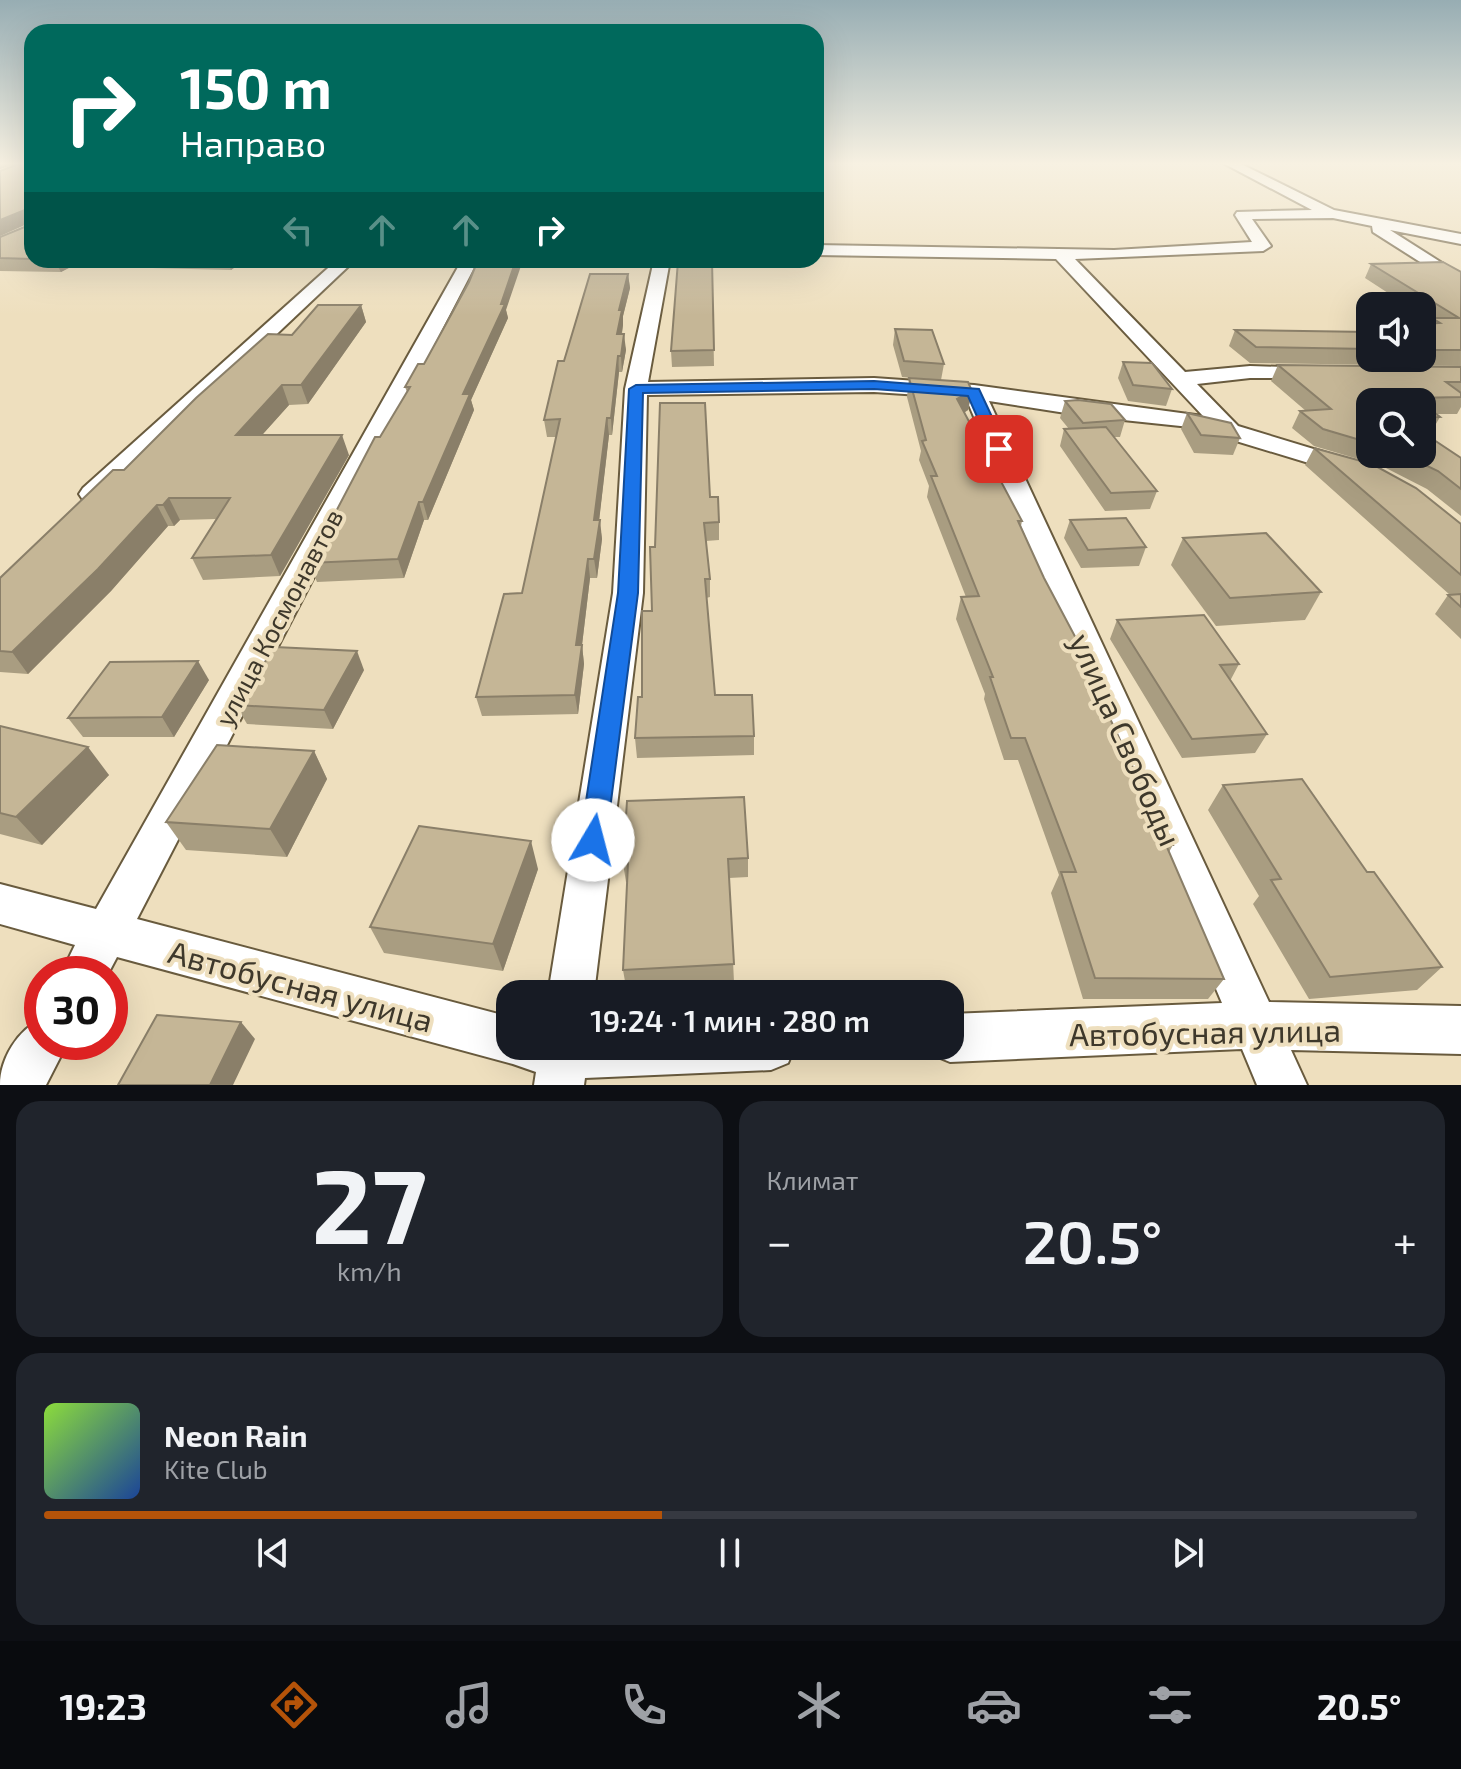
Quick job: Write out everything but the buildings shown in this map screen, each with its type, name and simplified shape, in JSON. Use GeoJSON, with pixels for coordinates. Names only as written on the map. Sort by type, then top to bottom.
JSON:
{"type":"FeatureCollection","features":[{"type":"Feature","properties":{"kind":"street"},"geometry":{"type":"LineString","coordinates":[[824,250],[1114,255],[1263,246],[1242,215],[1333,214],[1461,239]]}},
{"type":"Feature","properties":{"kind":"street"},"geometry":{"type":"LineString","coordinates":[[1370,223],[1461,283]]}},
{"type":"Feature","properties":{"kind":"street"},"geometry":{"type":"LineString","coordinates":[[1059,252],[1230,431]]}},
{"type":"Feature","properties":{"kind":"street"},"geometry":{"type":"LineString","coordinates":[[69,515],[338,268]]}},
{"type":"Feature","properties":{"kind":"street","name":"улица Космонавтов"},"geometry":{"type":"LineString","coordinates":[[94,956],[466,268]]}},
{"type":"Feature","properties":{"kind":"street"},"geometry":{"type":"LineString","coordinates":[[573,980],[628,593],[636,389],[660,268]]}},
{"type":"Feature","properties":{"kind":"street"},"geometry":{"type":"LineString","coordinates":[[1180,379],[1250,372],[1325,373]]}},
{"type":"Feature","properties":{"kind":"street"},"geometry":{"type":"LineString","coordinates":[[636,389],[874,385],[974,392],[1085,409],[1192,420],[1372,474]]}},
{"type":"Feature","properties":{"kind":"street","name":"улица Свободы"},"geometry":{"type":"LineString","coordinates":[[974,392],[1282,1085]]}},
{"type":"Feature","properties":{"kind":"street","name":"Автобусная улица"},"geometry":{"type":"LineString","coordinates":[[0,904],[496,1037]]}},
{"type":"Feature","properties":{"kind":"street","name":"Автобусная улица"},"geometry":{"type":"LineString","coordinates":[[964,1037],[1253,1025],[1461,1030]]}},
{"type":"Feature","properties":{"kind":"street"},"geometry":{"type":"LineString","coordinates":[[18,1085],[33,1060]]}},
{"type":"Feature","properties":{"kind":"route"},"geometry":{"type":"LineString","coordinates":[[593,840],[628,593],[636,389],[874,385],[974,392],[999,449]]}}]}
